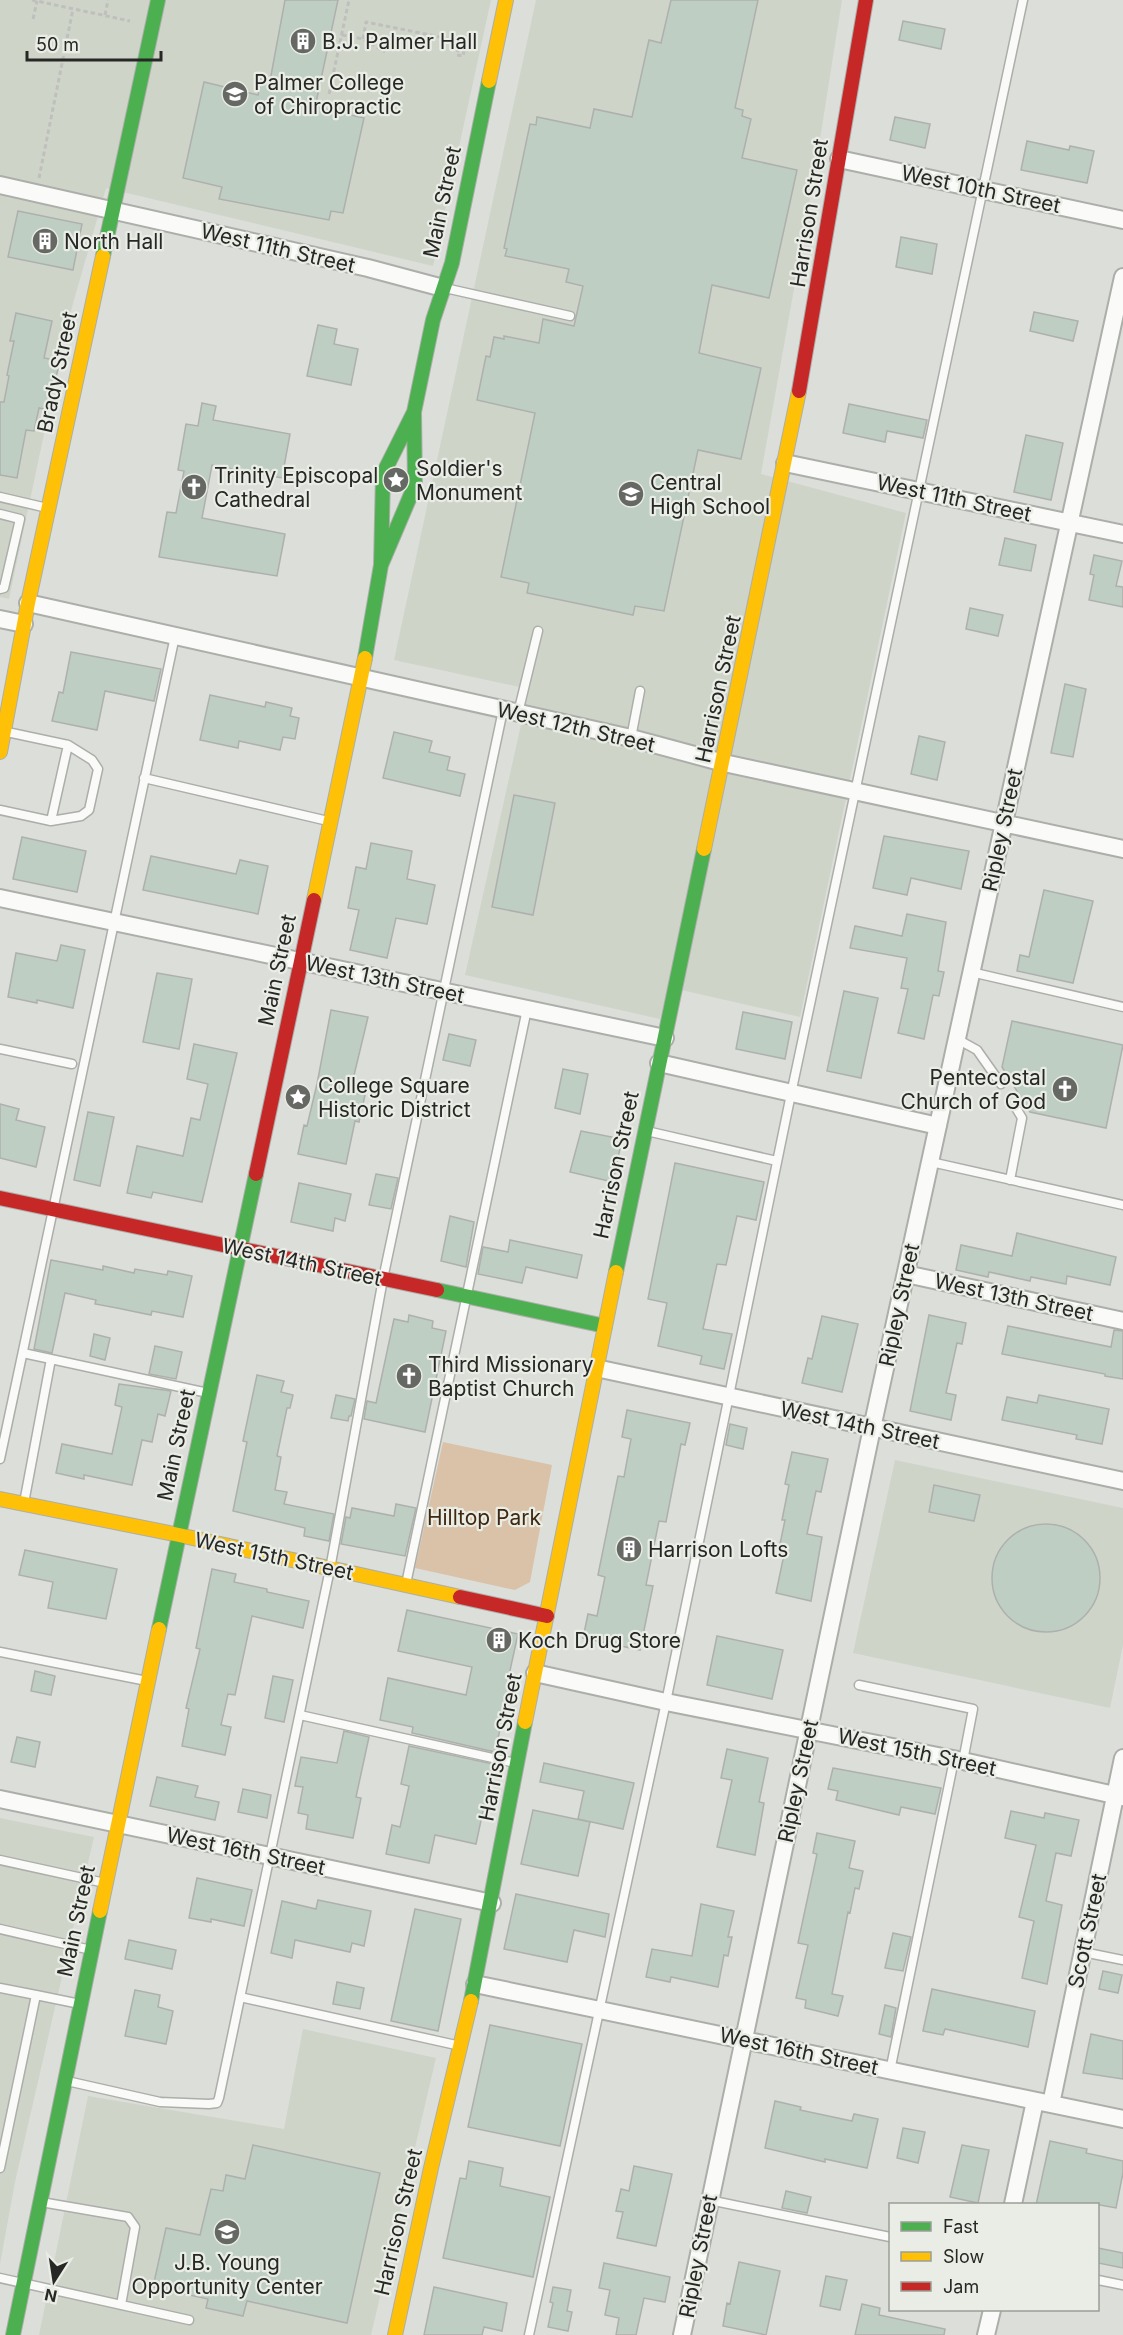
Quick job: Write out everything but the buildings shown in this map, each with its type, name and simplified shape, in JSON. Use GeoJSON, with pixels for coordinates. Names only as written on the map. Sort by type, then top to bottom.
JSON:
{"type":"FeatureCollection","features":[{"type":"Feature","properties":{"kind":"main road","name":"Brady Street"},"geometry":{"type":"LineString","coordinates":[[0,752],[28,603],[22,571],[49,508],[158,0]]}},
{"type":"Feature","properties":{"kind":"main road","name":"Main Street"},"geometry":{"type":"LineString","coordinates":[[381,565],[415,485],[414,411],[433,320],[452,263],[506,0]]}},
{"type":"Feature","properties":{"kind":"main road","name":"Harrison Street"},"geometry":{"type":"LineString","coordinates":[[395,2335],[431,2168],[462,2047],[492,1903],[517,1763],[658,1063],[724,763],[785,463],[803,372],[866,0]]}},
{"type":"Feature","properties":{"kind":"main road","name":"Main Street"},"geometry":{"type":"LineString","coordinates":[[13,2335],[178,1535],[361,678],[381,565],[383,474],[414,411]]}},
{"type":"Feature","properties":{"kind":"main road","name":"West 14th Street"},"geometry":{"type":"LineString","coordinates":[[0,1198],[605,1326]]}},
{"type":"Feature","properties":{"kind":"main road","name":"West 15th Street"},"geometry":{"type":"LineString","coordinates":[[0,1498],[547,1616]]}},
{"type":"Feature","properties":{"kind":"street","name":"West 10th Street"},"geometry":{"type":"LineString","coordinates":[[839,159],[1123,220]]}},
{"type":"Feature","properties":{"kind":"street","name":"West 11th Street"},"geometry":{"type":"LineString","coordinates":[[0,185],[368,268],[443,288]]}},
{"type":"Feature","properties":{"kind":"street","name":"Ripley Street"},"geometry":{"type":"LineString","coordinates":[[682,2335],[872,1428],[1123,277]]}},
{"type":"Feature","properties":{"kind":"street","name":"West 11th Street"},"geometry":{"type":"LineString","coordinates":[[785,463],[1123,534]]}},
{"type":"Feature","properties":{"kind":"street","name":"West 12th Street"},"geometry":{"type":"LineString","coordinates":[[28,603],[631,738],[724,763],[1123,849]]}},
{"type":"Feature","properties":{"kind":"street"},"geometry":{"type":"LineString","coordinates":[[0,619],[24,624]]}},
{"type":"Feature","properties":{"kind":"street","name":"West 13th Street"},"geometry":{"type":"LineString","coordinates":[[0,898],[665,1038]]}},
{"type":"Feature","properties":{"kind":"street"},"geometry":{"type":"LineString","coordinates":[[658,1063],[938,1126]]}},
{"type":"Feature","properties":{"kind":"street","name":"West 13th Street"},"geometry":{"type":"LineString","coordinates":[[906,1274],[1123,1321]]}},
{"type":"Feature","properties":{"kind":"street","name":"West 14th Street"},"geometry":{"type":"LineString","coordinates":[[596,1368],[1123,1481]]}},
{"type":"Feature","properties":{"kind":"street","name":"West 15th Street"},"geometry":{"type":"LineString","coordinates":[[535,1673],[666,1702],[958,1760],[1119,1796]]}},
{"type":"Feature","properties":{"kind":"street","name":"Scott Street"},"geometry":{"type":"LineString","coordinates":[[1014,2203],[1083,1952],[1119,1796],[1123,1758]]}},
{"type":"Feature","properties":{"kind":"street","name":"West 16th Street"},"geometry":{"type":"LineString","coordinates":[[0,1799],[492,1903]]}},
{"type":"Feature","properties":{"kind":"street","name":"West 16th Street"},"geometry":{"type":"LineString","coordinates":[[475,1984],[1123,2119]]}},
{"type":"Feature","properties":{"kind":"street"},"geometry":{"type":"LineString","coordinates":[[986,2335],[992,2311]]}},
{"type":"Feature","properties":{"kind":"lane"},"geometry":{"type":"LineString","coordinates":[[529,2335],[666,1702],[791,1094],[1023,0]]}},
{"type":"Feature","properties":{"kind":"lane"},"geometry":{"type":"LineString","coordinates":[[443,288],[570,316]]}},
{"type":"Feature","properties":{"kind":"lane"},"geometry":{"type":"LineString","coordinates":[[0,589],[22,571],[21,519],[0,514],[2,497],[49,508]]}},
{"type":"Feature","properties":{"kind":"lane"},"geometry":{"type":"LineString","coordinates":[[65,2081],[160,2102],[209,2104],[216,2103],[219,2098],[330,1569],[383,1279],[444,991],[511,712],[538,631]]}},
{"type":"Feature","properties":{"kind":"lane"},"geometry":{"type":"LineString","coordinates":[[0,1459],[175,636]]}},
{"type":"Feature","properties":{"kind":"lane"},"geometry":{"type":"LineString","coordinates":[[631,738],[640,691]]}},
{"type":"Feature","properties":{"kind":"lane"},"geometry":{"type":"LineString","coordinates":[[0,810],[51,821],[81,816],[89,810],[98,769],[92,759],[68,745],[4,731]]}},
{"type":"Feature","properties":{"kind":"lane"},"geometry":{"type":"LineString","coordinates":[[51,821],[68,745]]}},
{"type":"Feature","properties":{"kind":"lane"},"geometry":{"type":"LineString","coordinates":[[144,778],[330,822]]}},
{"type":"Feature","properties":{"kind":"lane"},"geometry":{"type":"LineString","coordinates":[[971,972],[1123,1006]]}},
{"type":"Feature","properties":{"kind":"lane"},"geometry":{"type":"LineString","coordinates":[[406,1585],[527,1009]]}},
{"type":"Feature","properties":{"kind":"lane"},"geometry":{"type":"LineString","coordinates":[[957,1039],[977,1050],[1001,1084]]}},
{"type":"Feature","properties":{"kind":"lane"},"geometry":{"type":"LineString","coordinates":[[0,1049],[72,1064]]}},
{"type":"Feature","properties":{"kind":"lane"},"geometry":{"type":"LineString","coordinates":[[1010,1180],[1022,1118],[1016,1108]]}},
{"type":"Feature","properties":{"kind":"lane"},"geometry":{"type":"LineString","coordinates":[[645,1131],[777,1161]]}},
{"type":"Feature","properties":{"kind":"lane"},"geometry":{"type":"LineString","coordinates":[[931,1162],[1123,1205]]}},
{"type":"Feature","properties":{"kind":"lane"},"geometry":{"type":"LineString","coordinates":[[23,1353],[209,1393]]}},
{"type":"Feature","properties":{"kind":"lane"},"geometry":{"type":"LineString","coordinates":[[24,1503],[51,1359]]}},
{"type":"Feature","properties":{"kind":"lane"},"geometry":{"type":"LineString","coordinates":[[0,1652],[148,1681]]}},
{"type":"Feature","properties":{"kind":"lane"},"geometry":{"type":"LineString","coordinates":[[859,1685],[973,1709],[958,1760],[891,2071]]}},
{"type":"Feature","properties":{"kind":"lane"},"geometry":{"type":"LineString","coordinates":[[300,1715],[517,1763]]}},
{"type":"Feature","properties":{"kind":"lane"},"geometry":{"type":"LineString","coordinates":[[0,1860],[106,1883]]}},
{"type":"Feature","properties":{"kind":"lane"},"geometry":{"type":"LineString","coordinates":[[0,1929],[92,1950]]}},
{"type":"Feature","properties":{"kind":"lane"},"geometry":{"type":"LineString","coordinates":[[1083,1952],[1123,1960]]}},
{"type":"Feature","properties":{"kind":"lane"},"geometry":{"type":"LineString","coordinates":[[0,1988],[81,2004]]}},
{"type":"Feature","properties":{"kind":"lane"},"geometry":{"type":"LineString","coordinates":[[0,2168],[36,1995]]}},
{"type":"Feature","properties":{"kind":"lane"},"geometry":{"type":"LineString","coordinates":[[240,1998],[462,2047]]}},
{"type":"Feature","properties":{"kind":"lane"},"geometry":{"type":"LineString","coordinates":[[709,2200],[889,2237]]}},
{"type":"Feature","properties":{"kind":"lane"},"geometry":{"type":"LineString","coordinates":[[40,2202],[128,2217],[135,2227],[121,2305]]}},
{"type":"Feature","properties":{"kind":"lane"},"geometry":{"type":"LineString","coordinates":[[0,2278],[189,2320]]}},
{"type":"Feature","properties":{"kind":"lane"},"geometry":{"type":"LineString","coordinates":[[1099,2280],[1123,2285]]}},
{"type":"Feature","properties":{"kind":"path"},"geometry":{"type":"LineString","coordinates":[[32,0],[135,22]]}},
{"type":"Feature","properties":{"kind":"path"},"geometry":{"type":"LineString","coordinates":[[105,15],[108,0]]}},
{"type":"Feature","properties":{"kind":"path"},"geometry":{"type":"LineString","coordinates":[[329,94],[349,0]]}},
{"type":"Feature","properties":{"kind":"path"},"geometry":{"type":"LineString","coordinates":[[33,19],[37,1]]}},
{"type":"Feature","properties":{"kind":"path"},"geometry":{"type":"LineString","coordinates":[[38,183],[73,9]]}},
{"type":"Feature","properties":{"kind":"path"},"geometry":{"type":"LineString","coordinates":[[363,39],[366,22],[460,41],[457,55],[463,56],[468,32],[482,35]]}},
{"type":"Feature","properties":{"kind":"path"},"geometry":{"type":"LineString","coordinates":[[342,35],[363,39],[385,52]]}},
{"type":"Feature","properties":{"kind":"shaded area","name":"Palmer College of Chiropractic"},"geometry":{"type":"Polygon","coordinates":[[[0,0],[491,0],[433,266],[106,188],[68,321],[9,599],[0,597],[0,0]]]}},
{"type":"Feature","properties":{"kind":"shaded area","name":"Central High School"},"geometry":{"type":"Polygon","coordinates":[[[536,0],[842,0],[815,171],[761,474],[906,513],[800,1017],[668,987],[660,1019],[465,975],[529,689],[394,660],[536,0]]]}},
{"type":"Feature","properties":{"kind":"shaded area"},"geometry":{"type":"Polygon","coordinates":[[[895,1460],[1123,1508],[1123,1645],[1110,1708],[853,1653],[895,1460]]]}},
{"type":"Feature","properties":{"kind":"shaded area"},"geometry":{"type":"Polygon","coordinates":[[[0,1818],[94,1837],[15,2182],[0,2264],[0,1818]]]}},
{"type":"Feature","properties":{"kind":"shaded area","name":"J.B. Young Opportunity Center"},"geometry":{"type":"Polygon","coordinates":[[[303,2029],[436,2058],[371,2335],[39,2335],[88,2096],[284,2129],[303,2029]]]}},
{"type":"Feature","properties":{"kind":"green space","name":"Hilltop Park"},"geometry":{"type":"Polygon","coordinates":[[[443,1442],[552,1465],[530,1582],[515,1590],[415,1568],[443,1442]]]}},
{"type":"Feature","properties":{"kind":"traffic: fast"},"geometry":{"type":"LineString","coordinates":[[103,256],[158,0]]}},
{"type":"Feature","properties":{"kind":"traffic: fast"},"geometry":{"type":"LineString","coordinates":[[414,412],[433,320],[452,263],[489,81]]}},
{"type":"Feature","properties":{"kind":"traffic: fast"},"geometry":{"type":"LineString","coordinates":[[365,658],[381,565],[383,474],[414,412],[415,485],[381,565]]}},
{"type":"Feature","properties":{"kind":"traffic: fast"},"geometry":{"type":"LineString","coordinates":[[616,1272],[704,849]]}},
{"type":"Feature","properties":{"kind":"traffic: fast"},"geometry":{"type":"LineString","coordinates":[[159,1629],[256,1174]]}},
{"type":"Feature","properties":{"kind":"traffic: fast"},"geometry":{"type":"LineString","coordinates":[[437,1290],[605,1326]]}},
{"type":"Feature","properties":{"kind":"traffic: fast"},"geometry":{"type":"LineString","coordinates":[[471,2001],[525,1722]]}},
{"type":"Feature","properties":{"kind":"traffic: fast"},"geometry":{"type":"LineString","coordinates":[[13,2335],[100,1911]]}},
{"type":"Feature","properties":{"kind":"traffic: slow"},"geometry":{"type":"LineString","coordinates":[[489,81],[506,0]]}},
{"type":"Feature","properties":{"kind":"traffic: slow"},"geometry":{"type":"LineString","coordinates":[[0,752],[28,603],[103,256]]}},
{"type":"Feature","properties":{"kind":"traffic: slow"},"geometry":{"type":"LineString","coordinates":[[704,849],[799,391]]}},
{"type":"Feature","properties":{"kind":"traffic: slow"},"geometry":{"type":"LineString","coordinates":[[314,900],[365,658]]}},
{"type":"Feature","properties":{"kind":"traffic: slow"},"geometry":{"type":"LineString","coordinates":[[525,1722],[616,1272]]}},
{"type":"Feature","properties":{"kind":"traffic: slow"},"geometry":{"type":"LineString","coordinates":[[0,1499],[179,1535],[460,1597]]}},
{"type":"Feature","properties":{"kind":"traffic: slow"},"geometry":{"type":"LineString","coordinates":[[100,1911],[159,1629]]}},
{"type":"Feature","properties":{"kind":"traffic: slow"},"geometry":{"type":"LineString","coordinates":[[395,2335],[431,2168],[471,2001]]}},
{"type":"Feature","properties":{"kind":"traffic: jam"},"geometry":{"type":"LineString","coordinates":[[799,391],[866,0]]}},
{"type":"Feature","properties":{"kind":"traffic: jam"},"geometry":{"type":"LineString","coordinates":[[256,1174],[314,900]]}},
{"type":"Feature","properties":{"kind":"traffic: jam"},"geometry":{"type":"LineString","coordinates":[[0,1198],[437,1290]]}},
{"type":"Feature","properties":{"kind":"traffic: jam"},"geometry":{"type":"LineString","coordinates":[[460,1597],[547,1616]]}},
{"type":"Feature","properties":{"kind":"place","name":"B.J. Palmer Hall"},"geometry":{"type":"Point","coordinates":[303,41]}},
{"type":"Feature","properties":{"kind":"place","name":"Palmer College of Chiropractic"},"geometry":{"type":"Point","coordinates":[235,94]}},
{"type":"Feature","properties":{"kind":"place","name":"North Hall"},"geometry":{"type":"Point","coordinates":[45,241]}},
{"type":"Feature","properties":{"kind":"place","name":"Soldier's Monument"},"geometry":{"type":"Point","coordinates":[396,480]}},
{"type":"Feature","properties":{"kind":"place","name":"Trinity Episcopal Cathedral"},"geometry":{"type":"Point","coordinates":[194,487]}},
{"type":"Feature","properties":{"kind":"place","name":"Central High School"},"geometry":{"type":"Point","coordinates":[631,494]}},
{"type":"Feature","properties":{"kind":"place","name":"Pentecostal Church of God"},"geometry":{"type":"Point","coordinates":[1065,1089]}},
{"type":"Feature","properties":{"kind":"place","name":"College Square Historic District"},"geometry":{"type":"Point","coordinates":[298,1097]}},
{"type":"Feature","properties":{"kind":"place","name":"Third Missionary Baptist Church"},"geometry":{"type":"Point","coordinates":[409,1376]}},
{"type":"Feature","properties":{"kind":"place","name":"Harrison Lofts"},"geometry":{"type":"Point","coordinates":[629,1549]}},
{"type":"Feature","properties":{"kind":"place","name":"Koch Drug Store"},"geometry":{"type":"Point","coordinates":[499,1640]}},
{"type":"Feature","properties":{"kind":"place","name":"J.B. Young Opportunity Center"},"geometry":{"type":"Point","coordinates":[227,2232]}}]}
